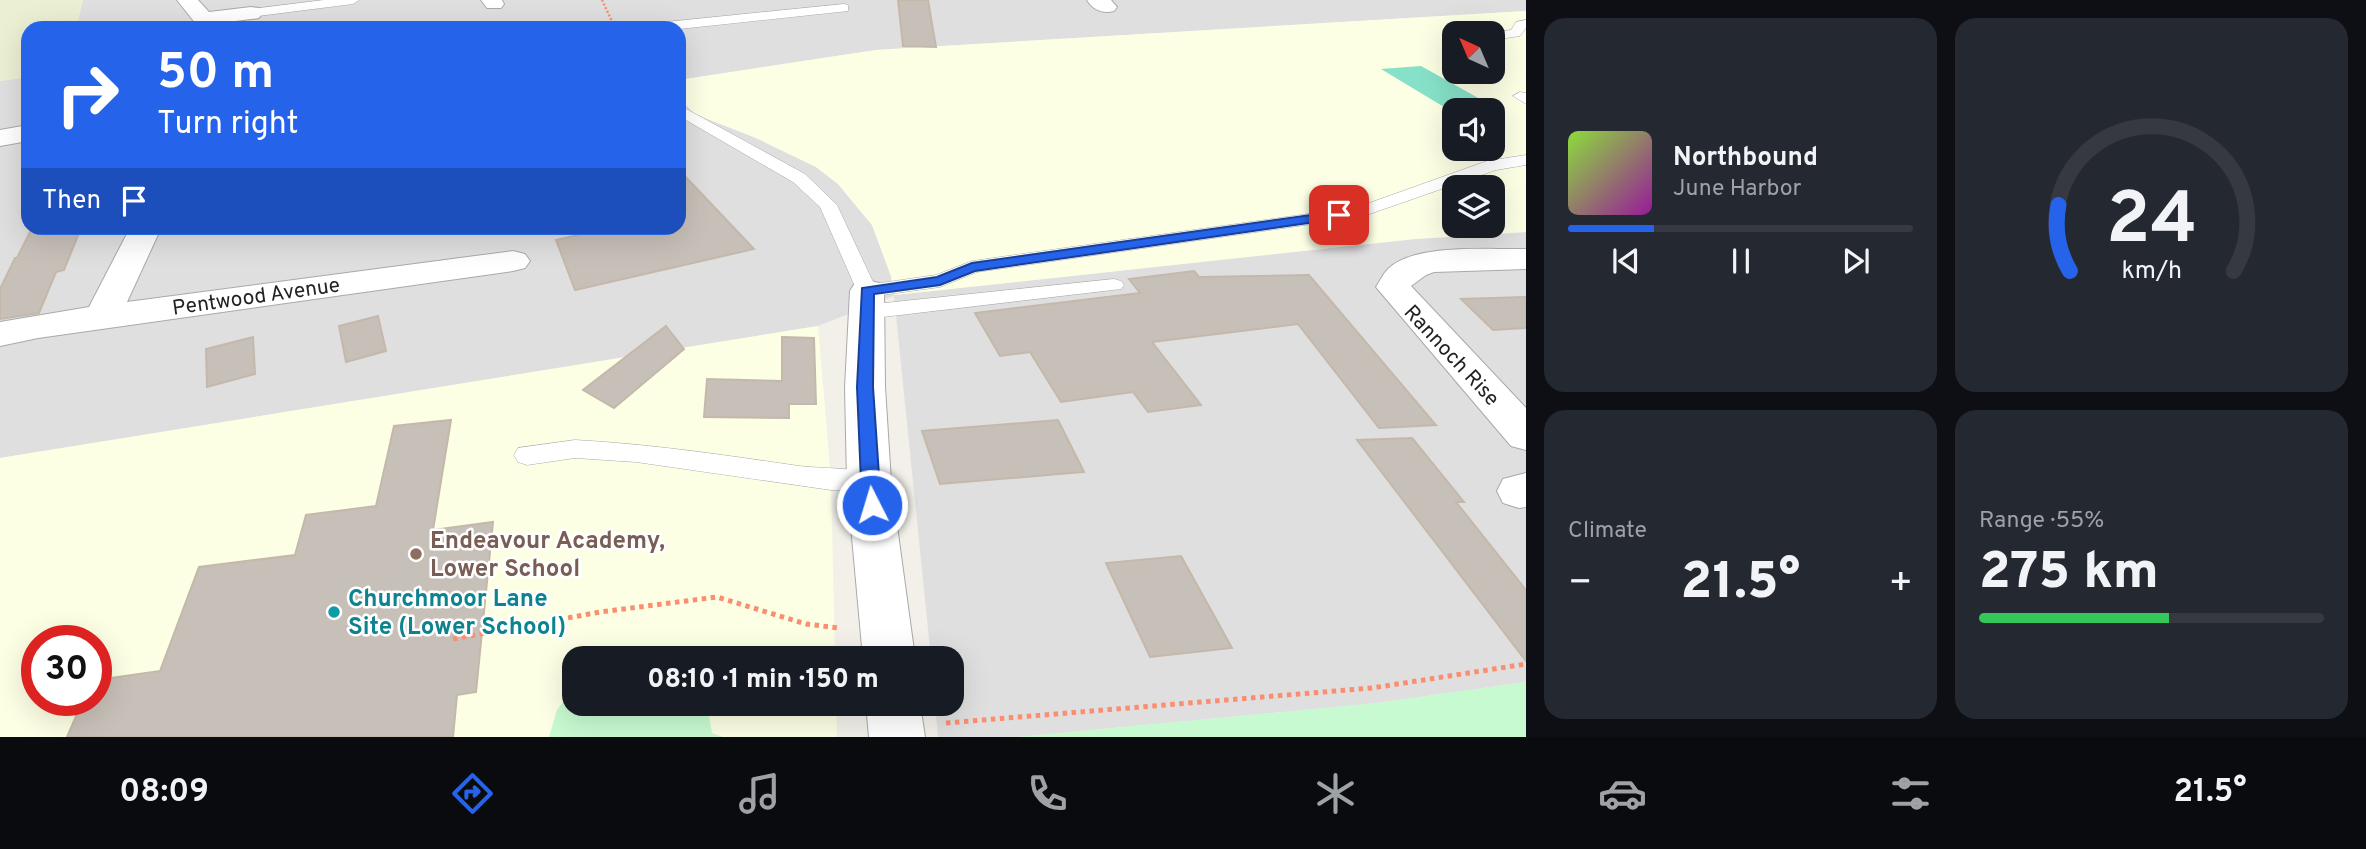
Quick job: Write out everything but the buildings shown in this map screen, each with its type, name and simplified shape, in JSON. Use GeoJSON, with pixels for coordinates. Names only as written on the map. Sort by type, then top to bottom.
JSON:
{"type":"FeatureCollection","features":[{"type":"Feature","properties":{"kind":"street"},"geometry":{"type":"LineString","coordinates":[[187,0],[196,21]]}},
{"type":"Feature","properties":{"kind":"street"},"geometry":{"type":"LineString","coordinates":[[208,21],[251,13]]}},
{"type":"Feature","properties":{"kind":"street"},"geometry":{"type":"LineString","coordinates":[[0,138],[21,135]]}},
{"type":"Feature","properties":{"kind":"street"},"geometry":{"type":"LineString","coordinates":[[102,317],[142,235]]}},
{"type":"Feature","properties":{"kind":"street","name":"Pentwood Avenue"},"geometry":{"type":"LineString","coordinates":[[0,334],[456,257],[513,261]]}},
{"type":"Feature","properties":{"kind":"street","name":"Rannoch Rise"},"geometry":{"type":"LineString","coordinates":[[1526,259],[1430,262],[1414,265],[1396,278],[1393,287],[1526,435]]}},
{"type":"Feature","properties":{"kind":"street"},"geometry":{"type":"LineString","coordinates":[[867,301],[865,387],[869,482],[887,643]]}},
{"type":"Feature","properties":{"kind":"lane"},"geometry":{"type":"LineString","coordinates":[[251,13],[353,0]]}},
{"type":"Feature","properties":{"kind":"lane"},"geometry":{"type":"LineString","coordinates":[[686,24],[844,8]]}},
{"type":"Feature","properties":{"kind":"lane"},"geometry":{"type":"LineString","coordinates":[[1505,34],[1515,33],[1521,24],[1526,24]]}},
{"type":"Feature","properties":{"kind":"lane"},"geometry":{"type":"LineString","coordinates":[[686,114],[799,178],[828,205],[867,301]]}},
{"type":"Feature","properties":{"kind":"lane"},"geometry":{"type":"LineString","coordinates":[[867,301],[940,281],[972,267],[1361,212],[1493,165],[1526,160]]}},
{"type":"Feature","properties":{"kind":"lane"},"geometry":{"type":"LineString","coordinates":[[867,301],[1114,285]]}},
{"type":"Feature","properties":{"kind":"lane"},"geometry":{"type":"LineString","coordinates":[[527,455],[575,449],[636,453],[831,480],[869,482]]}},
{"type":"Feature","properties":{"kind":"path"},"geometry":{"type":"LineString","coordinates":[[602,0],[612,21]]}},
{"type":"Feature","properties":{"kind":"path"},"geometry":{"type":"LineString","coordinates":[[453,639],[600,612],[718,597],[806,624],[834,628],[887,643]]}},
{"type":"Feature","properties":{"kind":"path"},"geometry":{"type":"LineString","coordinates":[[895,723],[1372,688],[1526,664]]}},
{"type":"Feature","properties":{"kind":"shaded area"},"geometry":{"type":"Polygon","coordinates":[[[0,0],[83,0],[78,21],[21,21],[21,78],[0,81],[0,0]]]}},
{"type":"Feature","properties":{"kind":"shaded area"},"geometry":{"type":"Polygon","coordinates":[[[83,0],[1526,0],[1526,11],[876,50],[686,79],[686,21],[78,21],[83,0]]]}},
{"type":"Feature","properties":{"kind":"shaded area"},"geometry":{"type":"Polygon","coordinates":[[[1526,11],[1526,232],[1505,233],[1505,175],[1442,175],[1442,237],[894,295],[891,276],[872,225],[838,184],[816,167],[756,138],[695,114],[686,105],[686,79],[876,50],[1526,11]]]}},
{"type":"Feature","properties":{"kind":"shaded area"},"geometry":{"type":"Polygon","coordinates":[[[21,78],[21,235],[686,235],[686,105],[695,114],[756,138],[816,167],[838,184],[872,225],[891,276],[895,295],[1415,239],[1505,238],[1505,233],[1526,232],[1526,682],[1377,703],[1018,737],[938,737],[936,716],[964,716],[964,646],[930,646],[894,296],[818,326],[0,458],[0,81],[21,78]]]}},
{"type":"Feature","properties":{"kind":"shaded area","name":"Endeavour Academy, Lower School"},"geometry":{"type":"Polygon","coordinates":[[[818,326],[831,480],[835,646],[562,646],[562,716],[836,716],[837,737],[0,737],[0,458],[818,326]]]}},
{"type":"Feature","properties":{"kind":"green space"},"geometry":{"type":"Polygon","coordinates":[[[1421,66],[1442,78],[1442,84],[1453,84],[1478,98],[1442,98],[1442,106],[1381,69],[1421,66]]]}},
{"type":"Feature","properties":{"kind":"green space"},"geometry":{"type":"Polygon","coordinates":[[[1526,682],[1526,737],[1018,737],[1377,703],[1526,682]]]}},
{"type":"Feature","properties":{"kind":"green space"},"geometry":{"type":"Polygon","coordinates":[[[562,703],[562,716],[709,716],[712,733],[723,737],[549,737],[557,710],[562,703]]]}},
{"type":"Feature","properties":{"kind":"place","name":"Endeavour Academy, Lower School"},"geometry":{"type":"Point","coordinates":[416,554]}},
{"type":"Feature","properties":{"kind":"place","name":"Churchmoor Lane Site (Lower School)"},"geometry":{"type":"Point","coordinates":[334,612]}},
{"type":"Feature","properties":{"kind":"route"},"geometry":{"type":"LineString","coordinates":[[872,505],[865,387],[867,291],[940,281],[972,267],[1339,215]]}}]}
